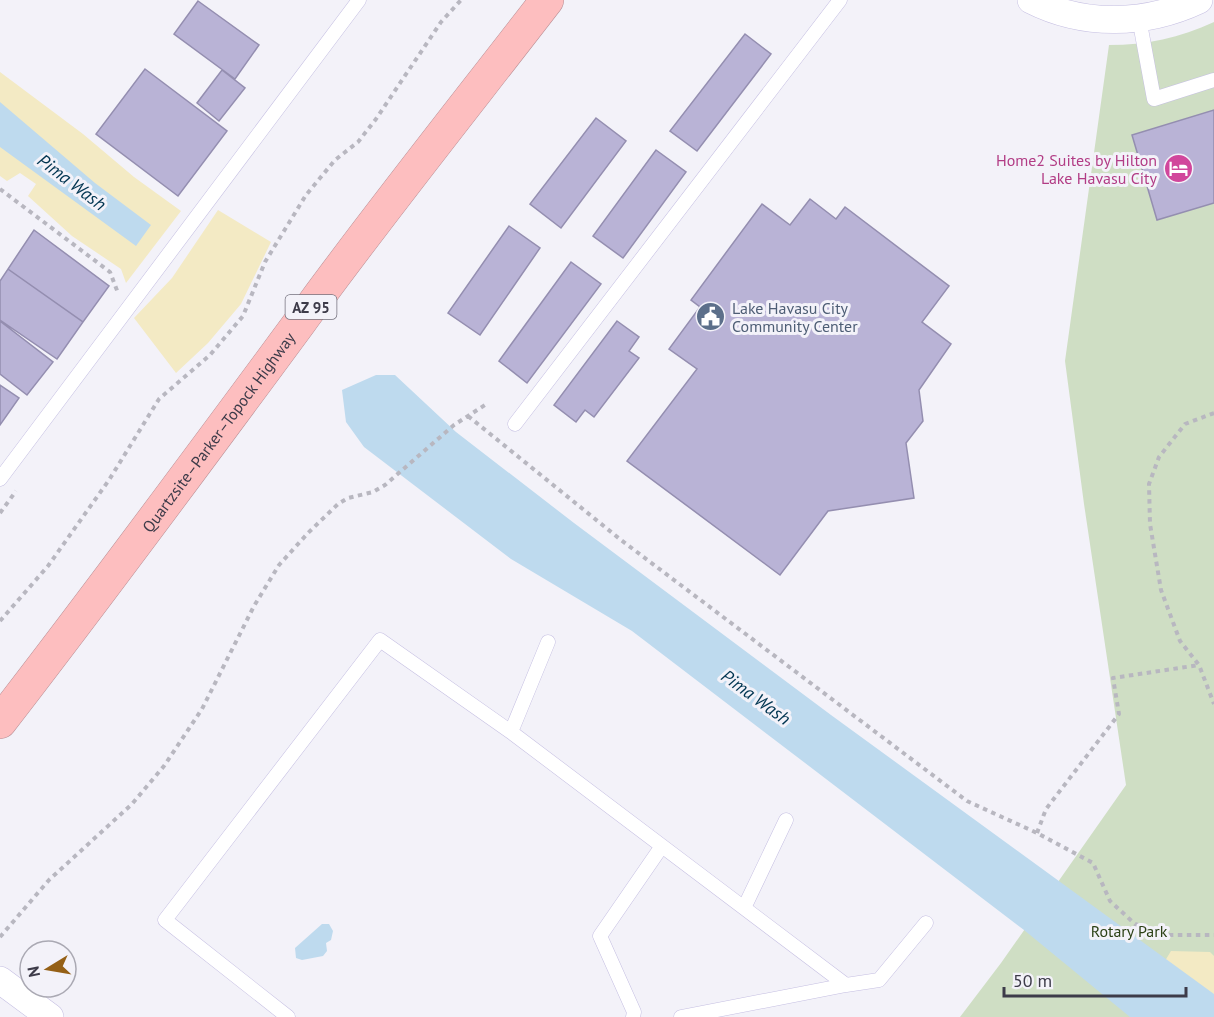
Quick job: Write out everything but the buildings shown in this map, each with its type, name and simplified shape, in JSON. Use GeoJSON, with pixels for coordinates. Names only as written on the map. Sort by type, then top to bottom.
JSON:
{"type":"FeatureCollection","features":[{"type":"Feature","properties":{"kind":"highway","name":"Quartzsite–Parker–Topock Highway"},"geometry":{"type":"LineString","coordinates":[[0,722],[178,488],[314,303],[547,0]]}},
{"type":"Feature","properties":{"kind":"street"},"geometry":{"type":"LineString","coordinates":[[1031,0],[1053,9],[1109,20],[1159,15],[1199,0]]}},
{"type":"Feature","properties":{"kind":"street"},"geometry":{"type":"LineString","coordinates":[[0,980],[50,1017]]}},
{"type":"Feature","properties":{"kind":"lane"},"geometry":{"type":"LineString","coordinates":[[0,479],[360,0]]}},
{"type":"Feature","properties":{"kind":"lane"},"geometry":{"type":"LineString","coordinates":[[515,424],[840,0]]}},
{"type":"Feature","properties":{"kind":"lane"},"geometry":{"type":"LineString","coordinates":[[1139,18],[1154,99],[1214,80]]}},
{"type":"Feature","properties":{"kind":"lane"},"geometry":{"type":"LineString","coordinates":[[288,1017],[165,920],[380,640],[511,732],[846,985]]}},
{"type":"Feature","properties":{"kind":"lane"},"geometry":{"type":"LineString","coordinates":[[511,732],[548,642]]}},
{"type":"Feature","properties":{"kind":"lane"},"geometry":{"type":"LineString","coordinates":[[744,908],[786,820]]}},
{"type":"Feature","properties":{"kind":"lane"},"geometry":{"type":"LineString","coordinates":[[633,1017],[634,1012],[600,936],[662,846]]}},
{"type":"Feature","properties":{"kind":"lane"},"geometry":{"type":"LineString","coordinates":[[681,1017],[879,980],[926,923]]}},
{"type":"Feature","properties":{"kind":"path"},"geometry":{"type":"LineString","coordinates":[[0,621],[48,566],[109,480],[159,399],[210,355],[243,316],[265,262],[306,195],[335,160],[358,142],[441,22],[461,0]]}},
{"type":"Feature","properties":{"kind":"path"},"geometry":{"type":"LineString","coordinates":[[0,189],[110,272],[118,293]]}},
{"type":"Feature","properties":{"kind":"path"},"geometry":{"type":"LineString","coordinates":[[0,937],[50,880],[132,804],[164,766],[202,709],[254,606],[279,565],[308,533],[338,504],[348,498],[373,492],[394,477],[454,425],[488,403]]}},
{"type":"Feature","properties":{"kind":"path"},"geometry":{"type":"LineString","coordinates":[[1214,414],[1185,424],[1159,457],[1149,484],[1149,524],[1161,590],[1180,641],[1199,665],[1214,704]]}},
{"type":"Feature","properties":{"kind":"path"},"geometry":{"type":"LineString","coordinates":[[468,416],[621,540],[967,801],[1037,833],[1093,863],[1110,901],[1135,924],[1168,935],[1214,935]]}},
{"type":"Feature","properties":{"kind":"path"},"geometry":{"type":"LineString","coordinates":[[1037,833],[1046,809],[1119,714],[1113,678],[1199,665]]}},
{"type":"Feature","properties":{"kind":"green space","name":"Rotary Park"},"geometry":{"type":"Polygon","coordinates":[[[1214,22],[1214,1017],[960,1017],[1001,963],[1126,785],[1065,361],[1109,45],[1163,40],[1214,22]]]}},
{"type":"Feature","properties":{"kind":"sand"},"geometry":{"type":"Polygon","coordinates":[[[0,72],[181,211],[126,283],[121,269],[72,236],[28,196],[36,184],[20,173],[7,181],[0,176],[0,72]]]}},
{"type":"Feature","properties":{"kind":"sand"},"geometry":{"type":"Polygon","coordinates":[[[218,210],[271,242],[241,304],[208,343],[176,373],[134,318],[172,278],[218,210]]]}},
{"type":"Feature","properties":{"kind":"sand"},"geometry":{"type":"Polygon","coordinates":[[[1171,951],[1210,952],[1214,956],[1214,1017],[1131,1017],[1171,951]]]}},
{"type":"Feature","properties":{"kind":"water","name":"Pima Wash"},"geometry":{"type":"Polygon","coordinates":[[[0,102],[95,183],[151,225],[136,246],[0,147],[0,102]]]}},
{"type":"Feature","properties":{"kind":"water","name":"Pima Wash"},"geometry":{"type":"Polygon","coordinates":[[[376,375],[395,375],[456,432],[574,523],[831,715],[1214,994],[1214,1017],[1130,1017],[1024,930],[632,631],[511,559],[364,447],[346,422],[342,390],[376,375]]]}},
{"type":"Feature","properties":{"kind":"water"},"geometry":{"type":"Polygon","coordinates":[[[322,924],[329,924],[333,931],[331,940],[326,943],[327,951],[323,956],[302,960],[296,958],[295,948],[322,924]]]}},
{"type":"Feature","properties":{"kind":"place","name":"Home2 Suites by Hilton Lake Havasu City"},"geometry":{"type":"Point","coordinates":[1178,169]}},
{"type":"Feature","properties":{"kind":"place","name":"Lake Havasu City Community Center"},"geometry":{"type":"Point","coordinates":[711,317]}}]}
